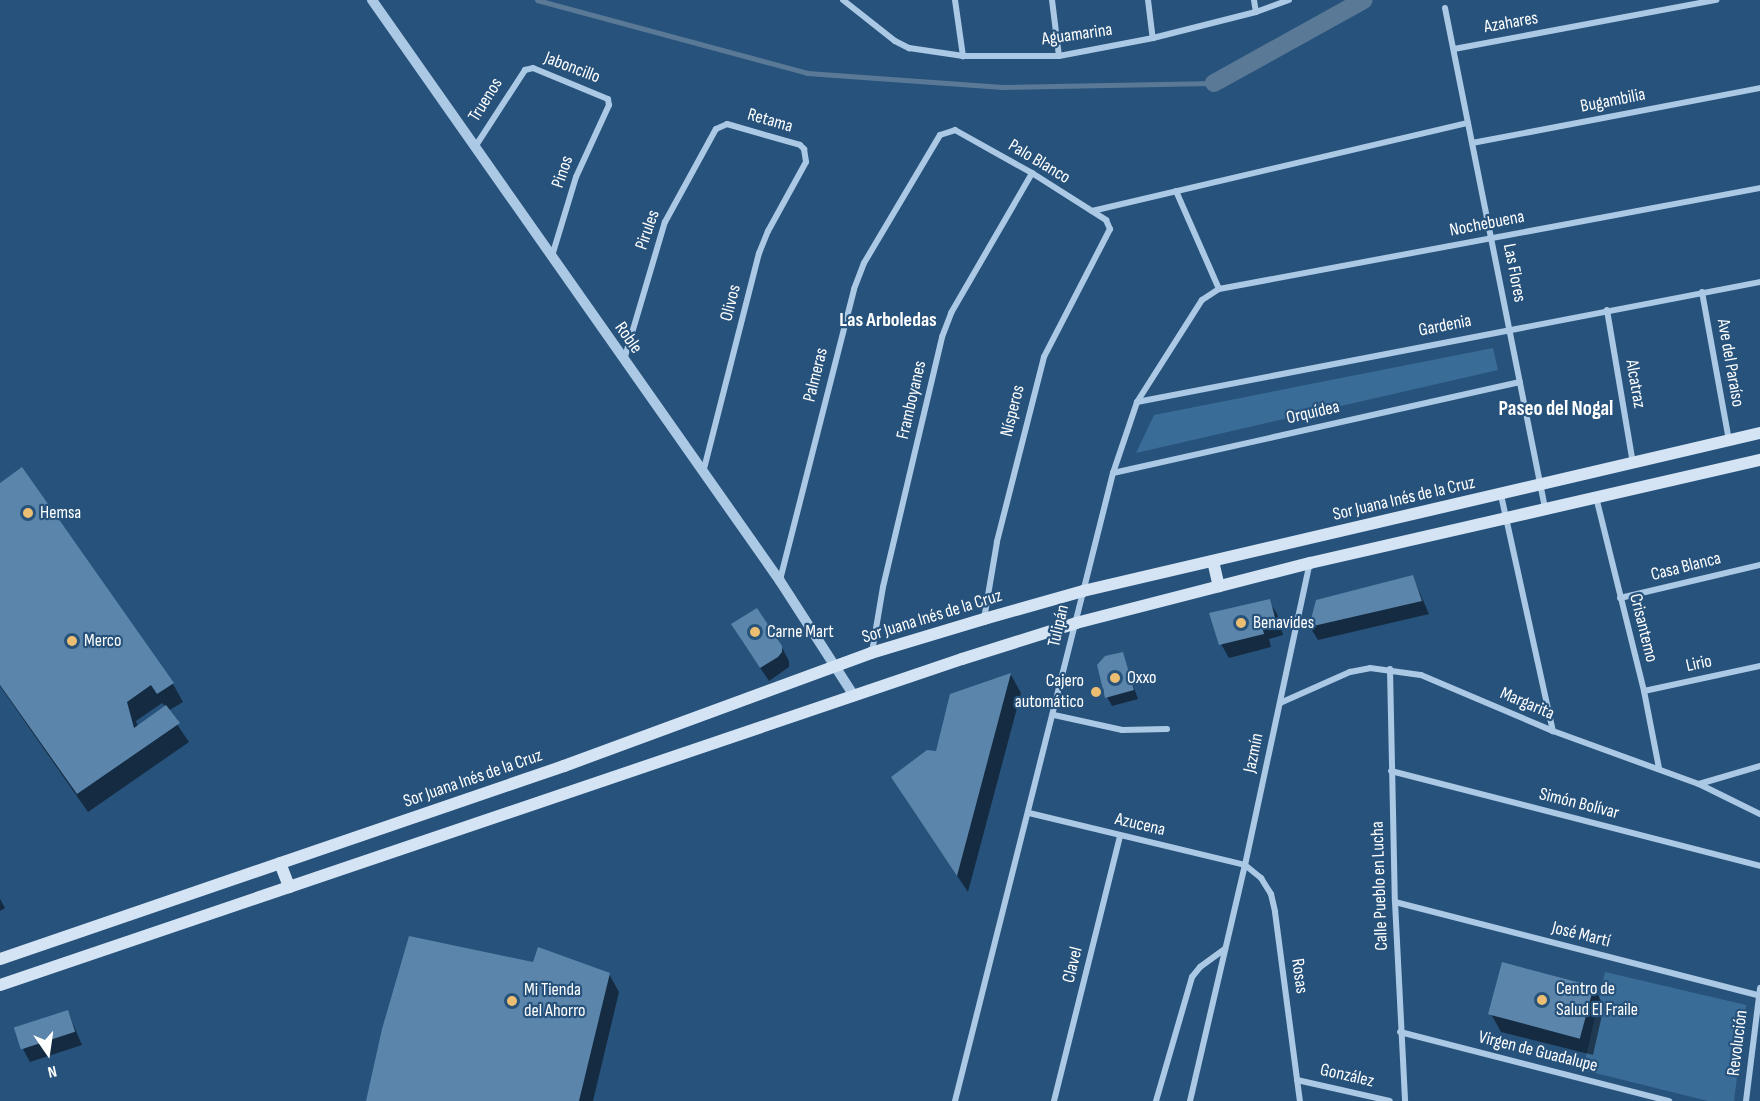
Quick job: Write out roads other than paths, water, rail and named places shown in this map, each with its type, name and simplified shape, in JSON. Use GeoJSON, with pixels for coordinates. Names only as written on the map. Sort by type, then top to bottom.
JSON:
{"type":"FeatureCollection","features":[{"type":"Feature","properties":{"kind":"main road","name":"Sor Juana Inés de la Cruz"},"geometry":{"type":"LineString","coordinates":[[0,959],[564,766],[871,653],[984,619],[1083,591],[1541,486],[1760,433]]}},
{"type":"Feature","properties":{"kind":"main road"},"geometry":{"type":"LineString","coordinates":[[0,985],[1076,623],[1310,562],[1760,460]]}},
{"type":"Feature","properties":{"kind":"main road"},"geometry":{"type":"LineString","coordinates":[[1213,561],[1219,586]]}},
{"type":"Feature","properties":{"kind":"main road"},"geometry":{"type":"LineString","coordinates":[[280,863],[289,887]]}},
{"type":"Feature","properties":{"kind":"street","name":"Roble"},"geometry":{"type":"LineString","coordinates":[[372,0],[780,581],[854,696]]}},
{"type":"Feature","properties":{"kind":"street","name":"Aguamarina"},"geometry":{"type":"LineString","coordinates":[[843,0],[895,42],[909,48],[963,56],[1059,56],[1153,38],[1256,12],[1289,0]]}},
{"type":"Feature","properties":{"kind":"street"},"geometry":{"type":"LineString","coordinates":[[851,0],[852,9]]}},
{"type":"Feature","properties":{"kind":"street"},"geometry":{"type":"LineString","coordinates":[[955,0],[963,56]]}},
{"type":"Feature","properties":{"kind":"street"},"geometry":{"type":"LineString","coordinates":[[1052,0],[1059,56]]}},
{"type":"Feature","properties":{"kind":"street"},"geometry":{"type":"LineString","coordinates":[[1148,0],[1153,38]]}},
{"type":"Feature","properties":{"kind":"street"},"geometry":{"type":"LineString","coordinates":[[1254,0],[1256,12]]}},
{"type":"Feature","properties":{"kind":"street","name":"Azahares"},"geometry":{"type":"LineString","coordinates":[[1454,49],[1716,0]]}},
{"type":"Feature","properties":{"kind":"street","name":"Las Flores"},"geometry":{"type":"LineString","coordinates":[[1446,8],[1545,508]]}},
{"type":"Feature","properties":{"kind":"street","name":"Jaboncillo"},"geometry":{"type":"LineString","coordinates":[[525,70],[533,68],[608,99]]}},
{"type":"Feature","properties":{"kind":"street","name":"Truenos"},"geometry":{"type":"LineString","coordinates":[[475,147],[525,70]]}},
{"type":"Feature","properties":{"kind":"street","name":"Bugambilia"},"geometry":{"type":"LineString","coordinates":[[1472,143],[1760,88]]}},
{"type":"Feature","properties":{"kind":"street","name":"Pinos"},"geometry":{"type":"LineString","coordinates":[[552,257],[576,177],[609,105],[608,99]]}},
{"type":"Feature","properties":{"kind":"street"},"geometry":{"type":"LineString","coordinates":[[1092,211],[1468,123]]}},
{"type":"Feature","properties":{"kind":"street","name":"Retama"},"geometry":{"type":"LineString","coordinates":[[727,124],[800,145],[804,149]]}},
{"type":"Feature","properties":{"kind":"street","name":"Pirules"},"geometry":{"type":"LineString","coordinates":[[624,361],[669,213],[716,129],[727,124]]}},
{"type":"Feature","properties":{"kind":"street","name":"Palo Blanco"},"geometry":{"type":"LineString","coordinates":[[950,131],[955,130],[1032,173],[1092,211],[1109,225]]}},
{"type":"Feature","properties":{"kind":"street","name":"Palmeras"},"geometry":{"type":"LineString","coordinates":[[780,581],[854,288],[864,263],[940,135],[950,131]]}},
{"type":"Feature","properties":{"kind":"street","name":"Olivos"},"geometry":{"type":"LineString","coordinates":[[703,472],[759,254],[768,231],[806,162],[804,149]]}},
{"type":"Feature","properties":{"kind":"street","name":"Framboyanes"},"geometry":{"type":"LineString","coordinates":[[871,653],[883,587],[942,338],[951,313],[1032,173]]}},
{"type":"Feature","properties":{"kind":"street","name":"Nochebuena"},"geometry":{"type":"LineString","coordinates":[[1219,289],[1760,188]]}},
{"type":"Feature","properties":{"kind":"street"},"geometry":{"type":"LineString","coordinates":[[1176,191],[1219,289]]}},
{"type":"Feature","properties":{"kind":"street","name":"Nísperos"},"geometry":{"type":"LineString","coordinates":[[984,619],[997,542],[1044,357],[1110,233],[1109,225]]}},
{"type":"Feature","properties":{"kind":"street","name":"Gardenia"},"geometry":{"type":"LineString","coordinates":[[1137,402],[1509,328],[1760,282]]}},
{"type":"Feature","properties":{"kind":"street","name":"Tulipán"},"geometry":{"type":"LineString","coordinates":[[955,1101],[1054,715],[1113,473],[1137,402],[1202,300],[1219,289]]}},
{"type":"Feature","properties":{"kind":"street","name":"Ave del Paraíso"},"geometry":{"type":"LineString","coordinates":[[1702,292],[1729,440]]}},
{"type":"Feature","properties":{"kind":"street","name":"Alcatraz"},"geometry":{"type":"LineString","coordinates":[[1607,310],[1633,464]]}},
{"type":"Feature","properties":{"kind":"street","name":"Orquídea"},"geometry":{"type":"LineString","coordinates":[[1113,473],[1520,382]]}},
{"type":"Feature","properties":{"kind":"street"},"geometry":{"type":"LineString","coordinates":[[1501,495],[1553,731]]}},
{"type":"Feature","properties":{"kind":"street","name":"Crisantemo"},"geometry":{"type":"LineString","coordinates":[[1596,496],[1644,691],[1659,768]]}},
{"type":"Feature","properties":{"kind":"street","name":"Jazmín"},"geometry":{"type":"LineString","coordinates":[[1190,1101],[1245,865],[1310,562]]}},
{"type":"Feature","properties":{"kind":"street","name":"Casa Blanca"},"geometry":{"type":"LineString","coordinates":[[1620,598],[1760,565]]}},
{"type":"Feature","properties":{"kind":"street","name":"Lirio"},"geometry":{"type":"LineString","coordinates":[[1644,691],[1760,666]]}},
{"type":"Feature","properties":{"kind":"street","name":"Margarita"},"geometry":{"type":"LineString","coordinates":[[1280,703],[1350,672],[1370,668],[1421,675],[1553,731],[1699,784],[1760,814]]}},
{"type":"Feature","properties":{"kind":"street","name":"Calle Pueblo en Lucha"},"geometry":{"type":"LineString","coordinates":[[1390,669],[1395,903],[1405,1101]]}},
{"type":"Feature","properties":{"kind":"street"},"geometry":{"type":"LineString","coordinates":[[1054,715],[1122,730],[1167,729]]}},
{"type":"Feature","properties":{"kind":"street"},"geometry":{"type":"LineString","coordinates":[[1699,784],[1760,766]]}},
{"type":"Feature","properties":{"kind":"street","name":"Simón Bolívar"},"geometry":{"type":"LineString","coordinates":[[1391,771],[1760,866]]}},
{"type":"Feature","properties":{"kind":"street","name":"Azucena"},"geometry":{"type":"LineString","coordinates":[[1029,813],[1245,865]]}},
{"type":"Feature","properties":{"kind":"street","name":"Clavel"},"geometry":{"type":"LineString","coordinates":[[1054,1101],[1120,836]]}},
{"type":"Feature","properties":{"kind":"street","name":"Rosas"},"geometry":{"type":"LineString","coordinates":[[1245,865],[1261,878],[1271,894],[1300,1101]]}},
{"type":"Feature","properties":{"kind":"street","name":"José Martí"},"geometry":{"type":"LineString","coordinates":[[1395,903],[1760,996]]}},
{"type":"Feature","properties":{"kind":"street"},"geometry":{"type":"LineString","coordinates":[[1156,1101],[1192,976],[1200,967],[1225,949]]}},
{"type":"Feature","properties":{"kind":"street","name":"Revolución"},"geometry":{"type":"LineString","coordinates":[[1746,1101],[1760,988]]}},
{"type":"Feature","properties":{"kind":"street","name":"Virgen de Guadalupe"},"geometry":{"type":"LineString","coordinates":[[1400,1032],[1669,1101]]}},
{"type":"Feature","properties":{"kind":"street","name":"González"},"geometry":{"type":"LineString","coordinates":[[1297,1080],[1390,1101]]}},
{"type":"Feature","properties":{"kind":"waterway"},"geometry":{"type":"LineString","coordinates":[[537,0],[807,73],[1003,87],[1214,83]]}},
{"type":"Feature","properties":{"kind":"waterway"},"geometry":{"type":"LineString","coordinates":[[1214,83],[1364,0]]}},
{"type":"Feature","properties":{"kind":"place","name":"Hemsa"},"geometry":{"type":"Point","coordinates":[28,513]}},
{"type":"Feature","properties":{"kind":"place","name":"Benavides"},"geometry":{"type":"Point","coordinates":[1241,623]}},
{"type":"Feature","properties":{"kind":"place","name":"Carne Mart"},"geometry":{"type":"Point","coordinates":[755,632]}},
{"type":"Feature","properties":{"kind":"place","name":"Merco"},"geometry":{"type":"Point","coordinates":[72,641]}},
{"type":"Feature","properties":{"kind":"place","name":"Oxxo"},"geometry":{"type":"Point","coordinates":[1115,678]}},
{"type":"Feature","properties":{"kind":"place","name":"Cajero automático"},"geometry":{"type":"Point","coordinates":[1096,692]}},
{"type":"Feature","properties":{"kind":"place","name":"Centro de Salud El Fraile"},"geometry":{"type":"Point","coordinates":[1542,1000]}},
{"type":"Feature","properties":{"kind":"place","name":"Mi Tienda del Ahorro"},"geometry":{"type":"Point","coordinates":[512,1001]}},
{"type":"Feature","properties":{"kind":"district","name":"Las Arboledas"},"geometry":{"type":"Point","coordinates":[888,320]}},
{"type":"Feature","properties":{"kind":"district","name":"Paseo del Nogal"},"geometry":{"type":"Point","coordinates":[1556,409]}}]}
